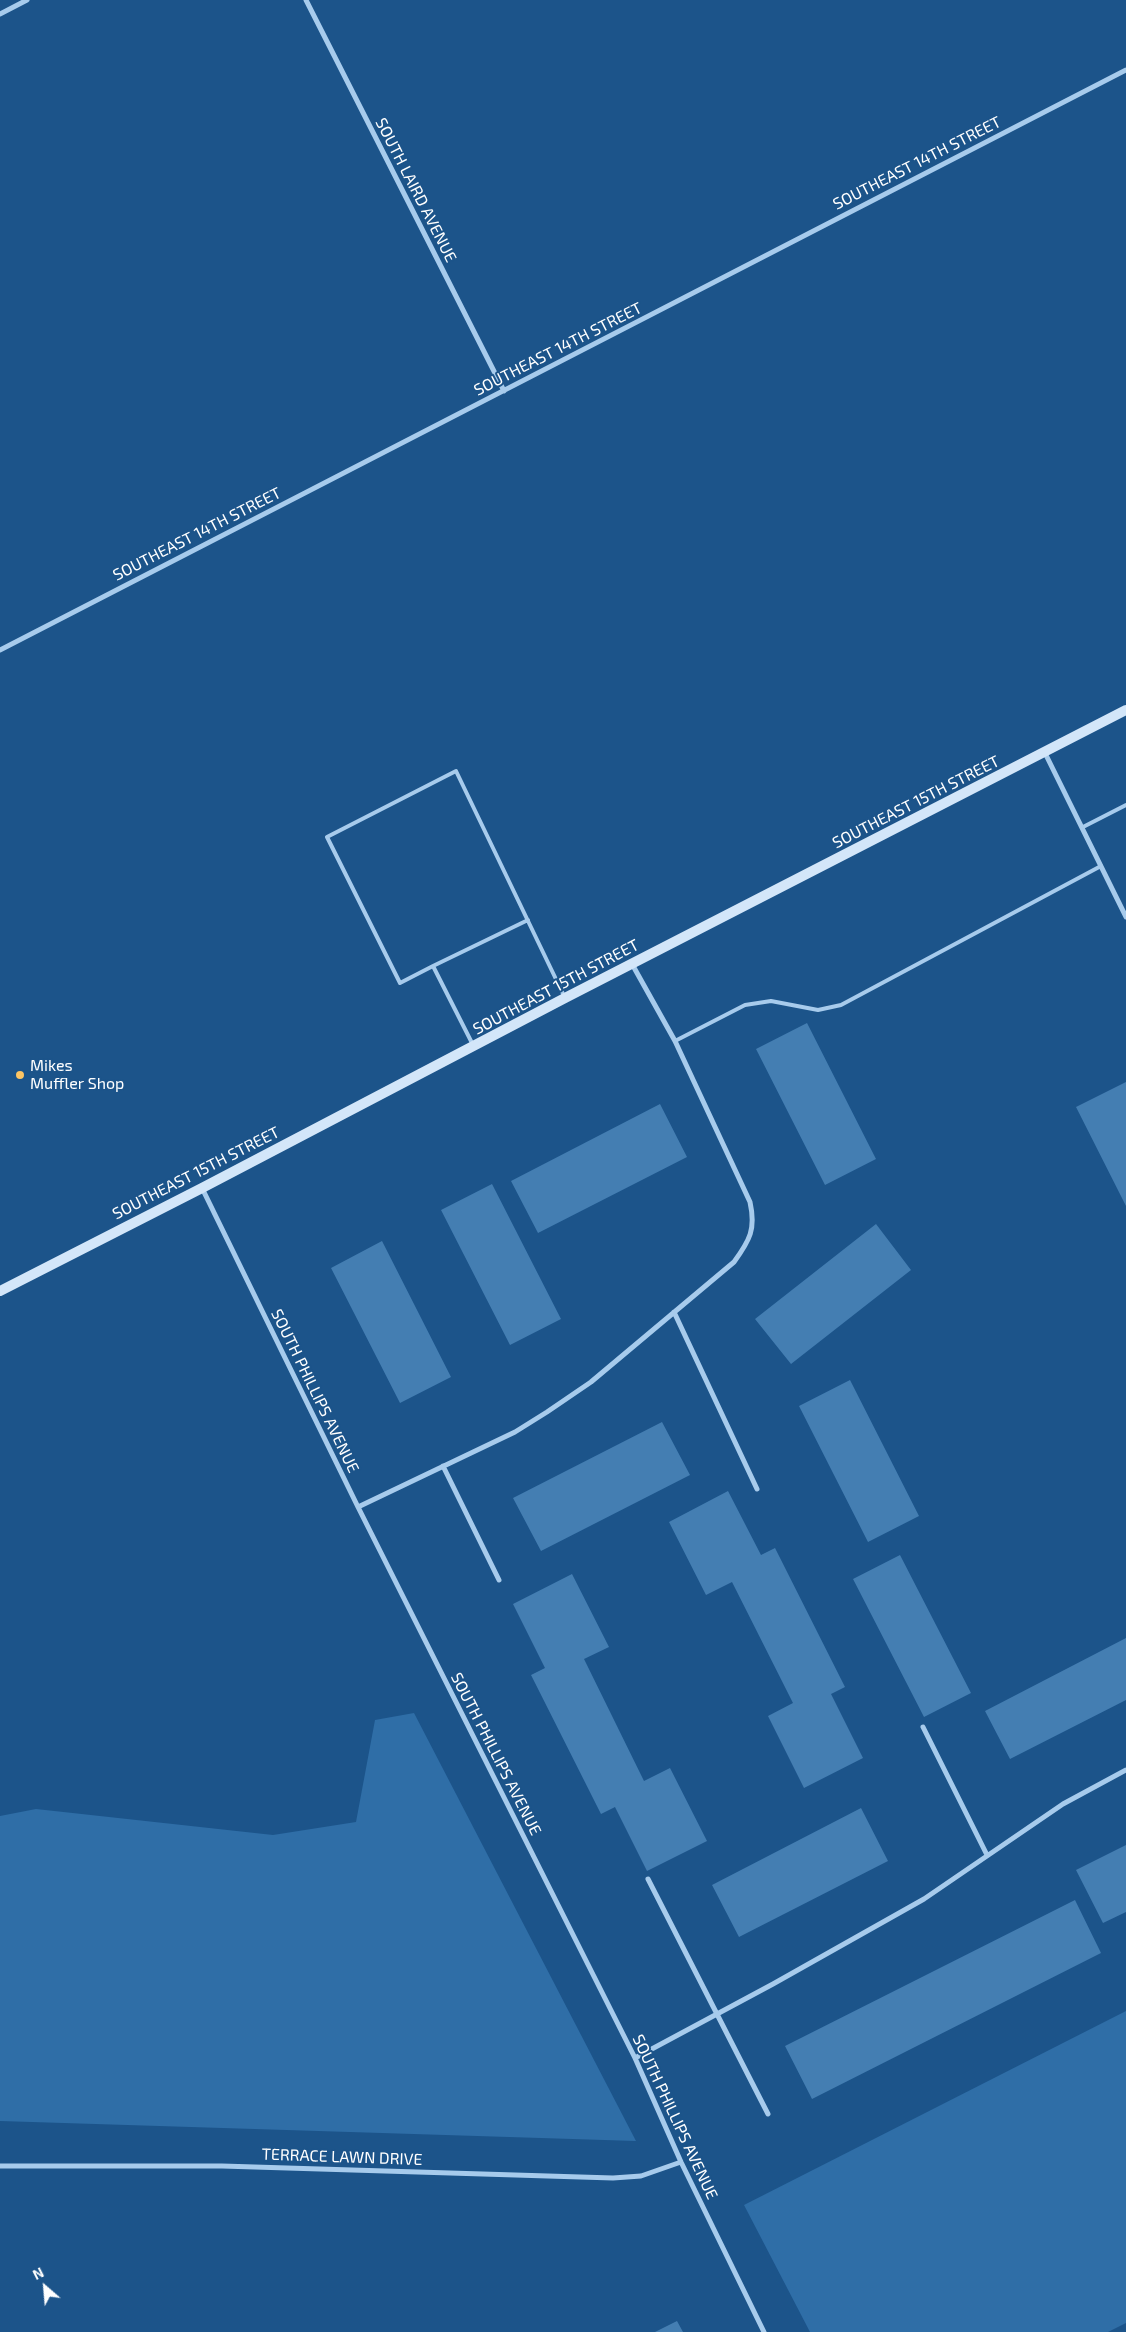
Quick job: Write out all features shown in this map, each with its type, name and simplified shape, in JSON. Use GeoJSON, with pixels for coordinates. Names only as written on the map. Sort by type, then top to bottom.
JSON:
{"type":"FeatureCollection","features":[{"type":"Feature","properties":{"kind":"main road","name":"SOUTHEAST 15TH STREET"},"geometry":{"type":"LineString","coordinates":[[0,1291],[1126,710]]}},
{"type":"Feature","properties":{"kind":"street"},"geometry":{"type":"LineString","coordinates":[[0,14],[27,0]]}},
{"type":"Feature","properties":{"kind":"street","name":"SOUTH LAIRD AVENUE"},"geometry":{"type":"LineString","coordinates":[[306,0],[504,391]]}},
{"type":"Feature","properties":{"kind":"street","name":"SOUTHEAST 14TH STREET"},"geometry":{"type":"LineString","coordinates":[[0,650],[1126,70]]}},
{"type":"Feature","properties":{"kind":"street"},"geometry":{"type":"LineString","coordinates":[[1044,753],[1083,827],[1126,916]]}},
{"type":"Feature","properties":{"kind":"street"},"geometry":{"type":"LineString","coordinates":[[358,1508],[515,1432],[591,1382],[734,1262],[746,1246],[753,1228],[753,1216],[742,1184],[675,1041],[632,964]]}},
{"type":"Feature","properties":{"kind":"street","name":"SOUTH PHILLIPS AVENUE"},"geometry":{"type":"LineString","coordinates":[[202,1188],[358,1508],[635,2058],[681,2162],[764,2332]]}},
{"type":"Feature","properties":{"kind":"street"},"geometry":{"type":"LineString","coordinates":[[674,1312],[757,1489]]}},
{"type":"Feature","properties":{"kind":"street"},"geometry":{"type":"LineString","coordinates":[[442,1466],[500,1580]]}},
{"type":"Feature","properties":{"kind":"street"},"geometry":{"type":"LineString","coordinates":[[923,1727],[987,1855]]}},
{"type":"Feature","properties":{"kind":"street"},"geometry":{"type":"LineString","coordinates":[[635,2058],[924,1899],[1063,1804],[1126,1770]]}},
{"type":"Feature","properties":{"kind":"street"},"geometry":{"type":"LineString","coordinates":[[648,1879],[768,2114]]}},
{"type":"Feature","properties":{"kind":"street","name":"TERRACE LAWN DRIVE"},"geometry":{"type":"LineString","coordinates":[[0,2166],[222,2166],[613,2178],[641,2176],[681,2162]]}},
{"type":"Feature","properties":{"kind":"lane"},"geometry":{"type":"LineString","coordinates":[[528,920],[400,983],[327,837],[456,771],[528,920],[565,998]]}},
{"type":"Feature","properties":{"kind":"lane"},"geometry":{"type":"LineString","coordinates":[[1083,827],[1126,805]]}},
{"type":"Feature","properties":{"kind":"lane"},"geometry":{"type":"LineString","coordinates":[[675,1041],[745,1004],[771,1001],[818,1010],[841,1005],[1101,866]]}},
{"type":"Feature","properties":{"kind":"lane"},"geometry":{"type":"LineString","coordinates":[[433,966],[474,1047]]}},
{"type":"Feature","properties":{"kind":"shaded area"},"geometry":{"type":"Polygon","coordinates":[[[414,1713],[636,2141],[0,2121],[0,1816],[36,1809],[273,1835],[356,1822],[375,1720],[414,1713]]]}},
{"type":"Feature","properties":{"kind":"shaded area"},"geometry":{"type":"Polygon","coordinates":[[[1126,2011],[1126,2323],[1108,2332],[810,2332],[744,2205],[1126,2011]]]}},
{"type":"Feature","properties":{"kind":"building"},"geometry":{"type":"Polygon","coordinates":[[[807,1023],[876,1159],[825,1185],[756,1049],[807,1023]]]}},
{"type":"Feature","properties":{"kind":"building"},"geometry":{"type":"Polygon","coordinates":[[[1126,1082],[1126,1206],[1076,1107],[1126,1082]]]}},
{"type":"Feature","properties":{"kind":"building"},"geometry":{"type":"Polygon","coordinates":[[[660,1104],[687,1157],[538,1233],[511,1181],[660,1104]]]}},
{"type":"Feature","properties":{"kind":"building"},"geometry":{"type":"Polygon","coordinates":[[[492,1184],[561,1319],[510,1345],[441,1210],[492,1184]]]}},
{"type":"Feature","properties":{"kind":"building"},"geometry":{"type":"Polygon","coordinates":[[[876,1224],[911,1270],[791,1364],[755,1319],[876,1224]]]}},
{"type":"Feature","properties":{"kind":"building"},"geometry":{"type":"Polygon","coordinates":[[[382,1241],[451,1377],[400,1403],[331,1268],[382,1241]]]}},
{"type":"Feature","properties":{"kind":"building"},"geometry":{"type":"Polygon","coordinates":[[[850,1380],[919,1516],[868,1542],[799,1406],[850,1380]]]}},
{"type":"Feature","properties":{"kind":"building"},"geometry":{"type":"Polygon","coordinates":[[[662,1422],[690,1475],[541,1551],[513,1498],[662,1422]]]}},
{"type":"Feature","properties":{"kind":"building"},"geometry":{"type":"Polygon","coordinates":[[[728,1491],[761,1555],[775,1548],[845,1687],[831,1694],[863,1758],[804,1788],[768,1716],[793,1703],[732,1582],[706,1595],[669,1522],[728,1491]]]}},
{"type":"Feature","properties":{"kind":"building"},"geometry":{"type":"Polygon","coordinates":[[[900,1555],[971,1693],[924,1717],[853,1579],[900,1555]]]}},
{"type":"Feature","properties":{"kind":"building"},"geometry":{"type":"Polygon","coordinates":[[[572,1574],[609,1647],[584,1659],[644,1781],[670,1768],[707,1841],[647,1871],[615,1807],[601,1814],[531,1675],[545,1668],[513,1604],[572,1574]]]}},
{"type":"Feature","properties":{"kind":"building"},"geometry":{"type":"Polygon","coordinates":[[[1126,1638],[1126,1700],[1010,1759],[985,1711],[1126,1638]]]}},
{"type":"Feature","properties":{"kind":"building"},"geometry":{"type":"Polygon","coordinates":[[[861,1808],[888,1861],[739,1937],[712,1885],[861,1808]]]}},
{"type":"Feature","properties":{"kind":"building"},"geometry":{"type":"Polygon","coordinates":[[[1126,1845],[1126,1912],[1103,1923],[1076,1870],[1126,1845]]]}},
{"type":"Feature","properties":{"kind":"building"},"geometry":{"type":"Polygon","coordinates":[[[1075,1900],[1101,1953],[812,2099],[785,2046],[1075,1900]]]}},
{"type":"Feature","properties":{"kind":"building"},"geometry":{"type":"Polygon","coordinates":[[[677,2321],[683,2332],[655,2332],[677,2321]]]}},
{"type":"Feature","properties":{"kind":"place","name":"Mikes Muffler Shop"},"geometry":{"type":"Point","coordinates":[20,1075]}}]}
